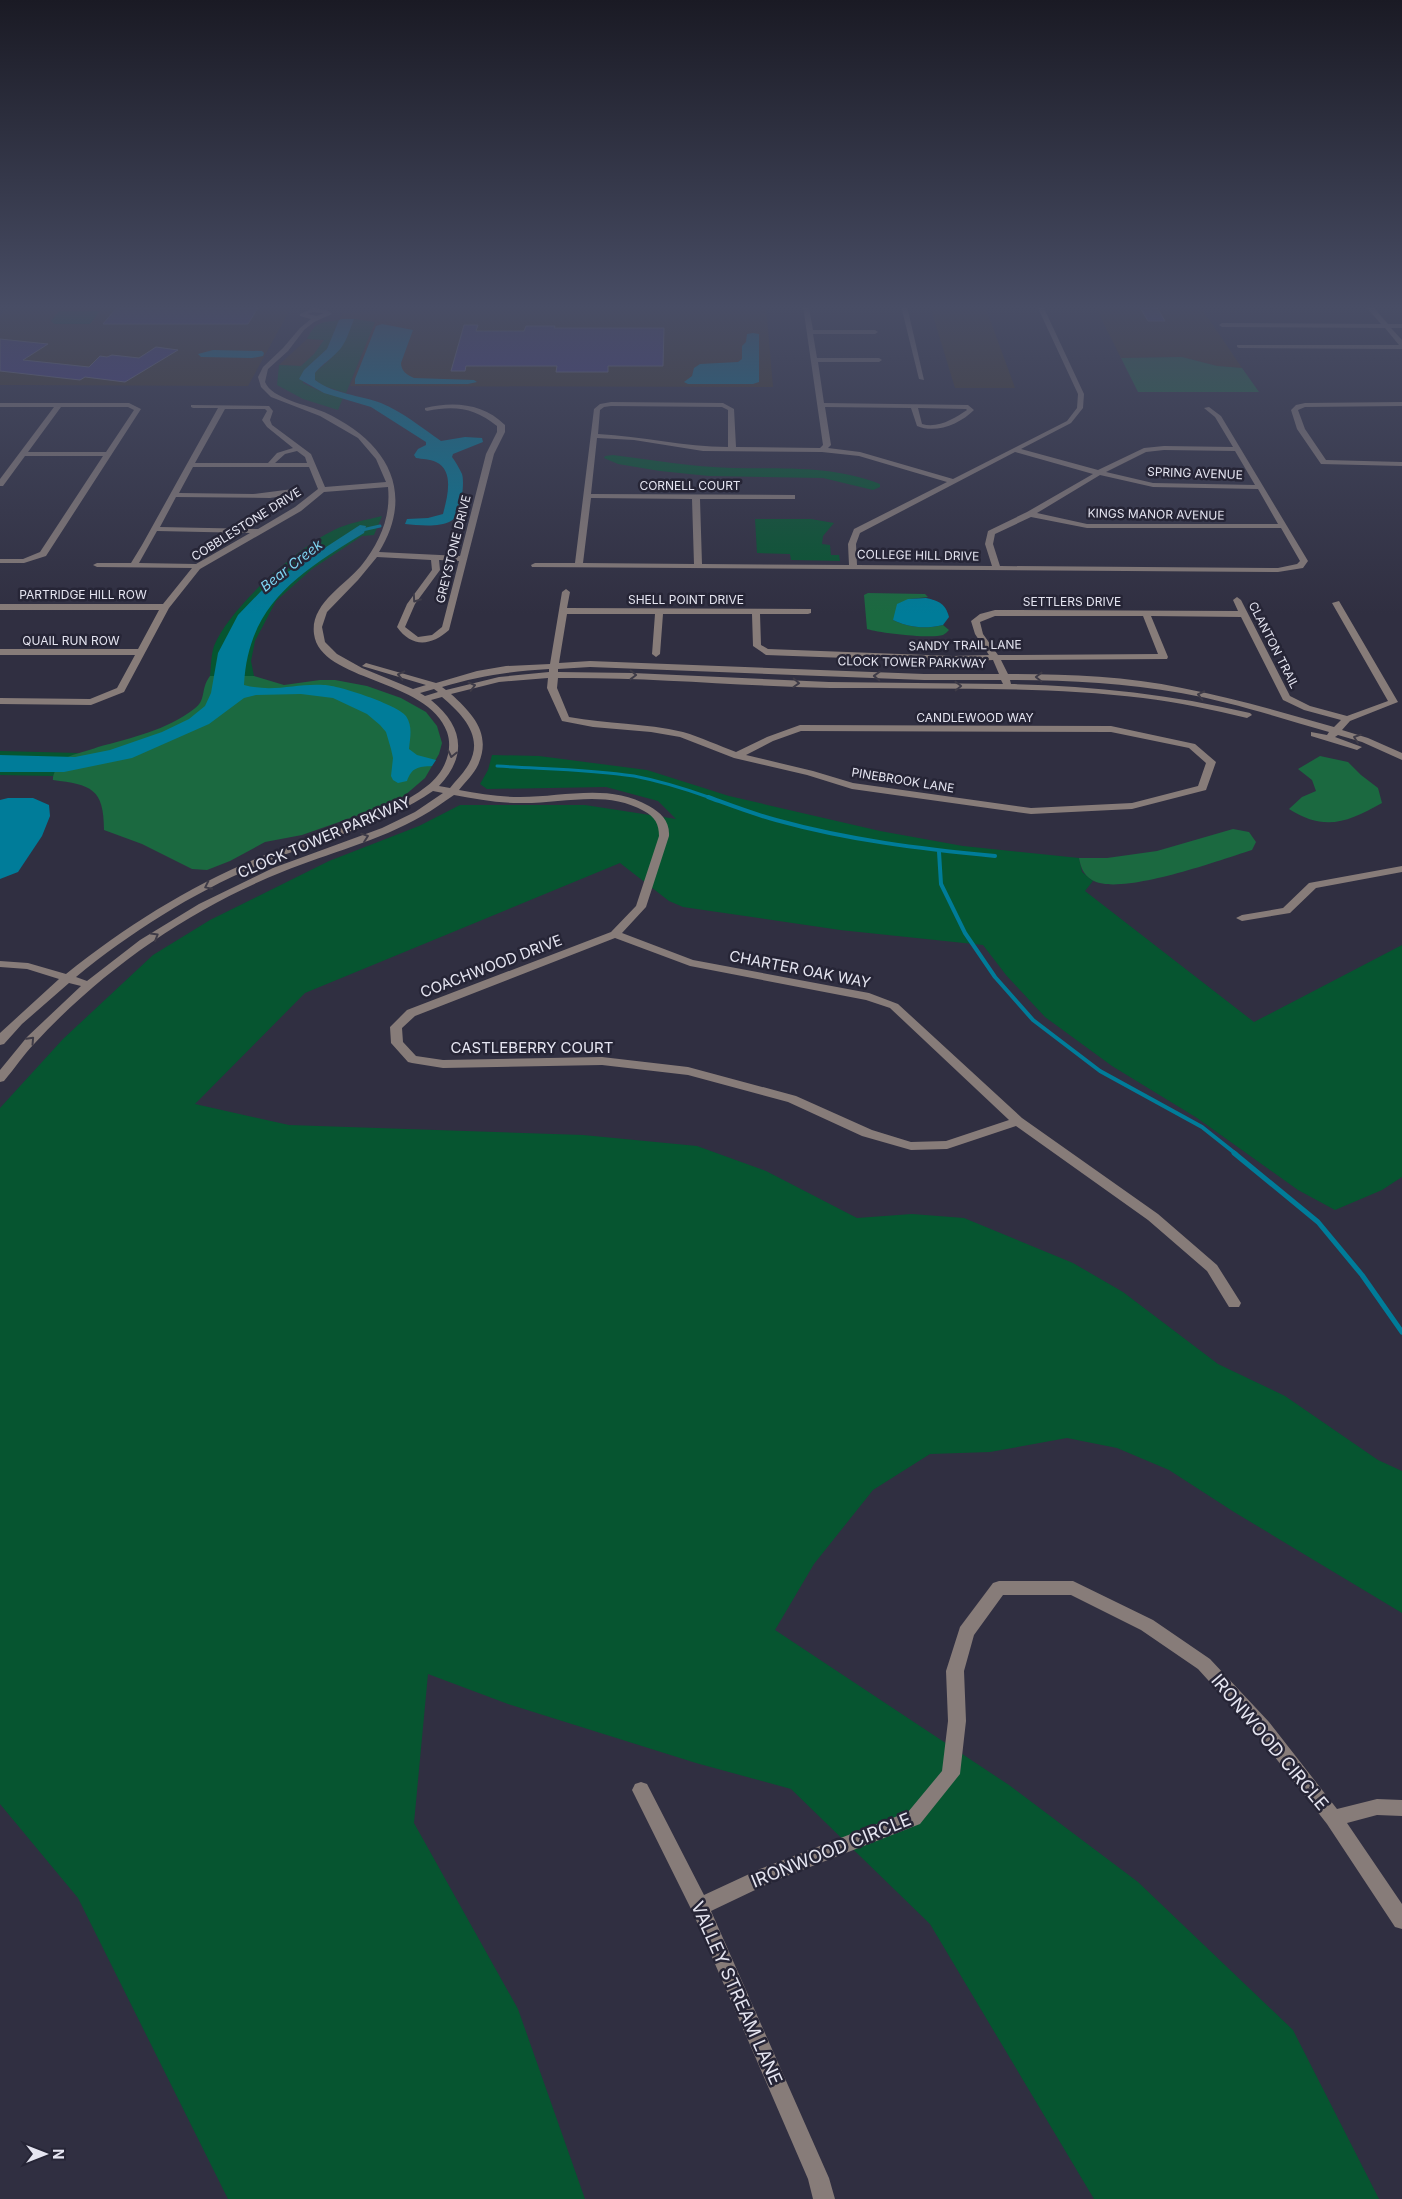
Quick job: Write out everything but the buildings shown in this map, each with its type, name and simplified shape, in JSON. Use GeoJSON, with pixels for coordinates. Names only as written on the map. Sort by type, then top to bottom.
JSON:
{"type":"FeatureCollection","features":[{"type":"Feature","properties":{"kind":"street"},"geometry":{"type":"LineString","coordinates":[[0,484],[56,409]]}},
{"type":"Feature","properties":{"kind":"street"},"geometry":{"type":"LineString","coordinates":[[0,561],[24,561],[34,559],[43,554],[137,409]]}},
{"type":"Feature","properties":{"kind":"street"},"geometry":{"type":"LineString","coordinates":[[134,564],[222,409]]}},
{"type":"Feature","properties":{"kind":"street"},"geometry":{"type":"LineString","coordinates":[[269,409],[270,411],[266,420],[269,426],[308,456],[322,490]]}},
{"type":"Feature","properties":{"kind":"street"},"geometry":{"type":"LineString","coordinates":[[309,409],[344,424],[360,436],[373,450],[386,469],[391,484],[391,516],[377,550],[324,609],[317,628],[321,644],[332,656],[362,672],[413,692],[425,699]]}},
{"type":"Feature","properties":{"kind":"street","name":"GREYSTONE DRIVE"},"geometry":{"type":"LineString","coordinates":[[435,557],[436,570],[403,619],[401,627],[406,635],[425,641],[437,637],[446,628],[490,454],[501,432],[501,426],[478,409]]}},
{"type":"Feature","properties":{"kind":"street"},"geometry":{"type":"LineString","coordinates":[[579,565],[598,409]]}},
{"type":"Feature","properties":{"kind":"street"},"geometry":{"type":"LineString","coordinates":[[730,409],[732,450]]}},
{"type":"Feature","properties":{"kind":"street"},"geometry":{"type":"LineString","coordinates":[[822,409],[827,445],[822,450]]}},
{"type":"Feature","properties":{"kind":"street"},"geometry":{"type":"LineString","coordinates":[[915,409],[919,425],[928,428],[939,426],[971,410],[968,409]]}},
{"type":"Feature","properties":{"kind":"street"},"geometry":{"type":"LineString","coordinates":[[853,567],[851,545],[852,538],[857,531],[1070,422],[1080,409]]}},
{"type":"Feature","properties":{"kind":"street"},"geometry":{"type":"LineString","coordinates":[[1209,409],[1218,416],[1283,526]]}},
{"type":"Feature","properties":{"kind":"street"},"geometry":{"type":"LineString","coordinates":[[1295,409],[1294,410],[1301,429],[1324,462],[1402,464]]}},
{"type":"Feature","properties":{"kind":"street"},"geometry":{"type":"LineString","coordinates":[[593,436],[634,438],[704,449],[822,450],[860,454],[952,481]]}},
{"type":"Feature","properties":{"kind":"street"},"geometry":{"type":"LineString","coordinates":[[271,464],[276,455],[299,448]]}},
{"type":"Feature","properties":{"kind":"street"},"geometry":{"type":"LineString","coordinates":[[997,569],[990,544],[992,533],[1030,514],[1099,473],[1144,450],[1164,448],[1237,449]]}},
{"type":"Feature","properties":{"kind":"street","name":"SPRING AVENUE"},"geometry":{"type":"LineString","coordinates":[[1014,450],[1099,473],[1153,485],[1259,487]]}},
{"type":"Feature","properties":{"kind":"street"},"geometry":{"type":"LineString","coordinates":[[22,454],[109,454]]}},
{"type":"Feature","properties":{"kind":"street"},"geometry":{"type":"LineString","coordinates":[[190,465],[313,465]]}},
{"type":"Feature","properties":{"kind":"street","name":"COBBLESTONE DRIVE"},"geometry":{"type":"LineString","coordinates":[[0,701],[91,702],[120,690],[165,607],[197,568],[298,509],[322,490],[391,484]]}},
{"type":"Feature","properties":{"kind":"street"},"geometry":{"type":"LineString","coordinates":[[172,495],[269,495],[286,494],[293,491]]}},
{"type":"Feature","properties":{"kind":"street","name":"CORNELL COURT"},"geometry":{"type":"LineString","coordinates":[[587,496],[792,497]]}},
{"type":"Feature","properties":{"kind":"street"},"geometry":{"type":"LineString","coordinates":[[696,496],[698,566]]}},
{"type":"Feature","properties":{"kind":"street","name":"KINGS MANOR AVENUE"},"geometry":{"type":"LineString","coordinates":[[1030,514],[1087,526],[1283,526]]}},
{"type":"Feature","properties":{"kind":"street","name":"COLLEGE HILL DRIVE"},"geometry":{"type":"LineString","coordinates":[[535,565],[1278,570],[1300,566],[1304,561],[1283,526]]}},
{"type":"Feature","properties":{"kind":"street"},"geometry":{"type":"LineString","coordinates":[[156,528],[258,531]]}},
{"type":"Feature","properties":{"kind":"street"},"geometry":{"type":"LineString","coordinates":[[377,550],[463,555]]}},
{"type":"Feature","properties":{"kind":"street"},"geometry":{"type":"LineString","coordinates":[[377,550],[435,557],[463,555]]}},
{"type":"Feature","properties":{"kind":"street"},"geometry":{"type":"LineString","coordinates":[[97,565],[134,564],[197,568]]}},
{"type":"Feature","properties":{"kind":"street"},"geometry":{"type":"LineString","coordinates":[[554,670],[566,592]]}},
{"type":"Feature","properties":{"kind":"street","name":"CLANTON TRAIL"},"geometry":{"type":"LineString","coordinates":[[1236,600],[1286,698],[1307,708],[1347,719]]}},
{"type":"Feature","properties":{"kind":"street"},"geometry":{"type":"LineString","coordinates":[[1333,734],[1347,719],[1398,704],[1336,603]]}},
{"type":"Feature","properties":{"kind":"street","name":"PARTRIDGE HILL ROW"},"geometry":{"type":"LineString","coordinates":[[0,606],[165,607]]}},
{"type":"Feature","properties":{"kind":"street","name":"SHELL POINT DRIVE"},"geometry":{"type":"LineString","coordinates":[[563,611],[808,611]]}},
{"type":"Feature","properties":{"kind":"street","name":"SANDY TRAIL LANE"},"geometry":{"type":"LineString","coordinates":[[756,611],[757,646],[766,652],[919,659],[1164,657],[1146,614]]}},
{"type":"Feature","properties":{"kind":"street"},"geometry":{"type":"LineString","coordinates":[[656,654],[659,612]]}},
{"type":"Feature","properties":{"kind":"street","name":"SETTLERS DRIVE"},"geometry":{"type":"LineString","coordinates":[[1006,681],[996,658],[979,634],[976,620],[983,616],[995,613],[1243,614]]}},
{"type":"Feature","properties":{"kind":"street","name":"QUAIL RUN ROW"},"geometry":{"type":"LineString","coordinates":[[0,652],[141,652]]}},
{"type":"Feature","properties":{"kind":"street"},"geometry":{"type":"LineString","coordinates":[[332,656],[435,685],[446,692]]}},
{"type":"Feature","properties":{"kind":"street","name":"CLOCK TOWER PARKWAY"},"geometry":{"type":"LineString","coordinates":[[413,692],[477,674],[506,669],[918,687],[1006,681],[1179,699],[1365,740],[1402,757]]}},
{"type":"Feature","properties":{"kind":"street","name":"CLOCK TOWER PARKWAY"},"geometry":{"type":"LineString","coordinates":[[0,1041],[66,978],[124,934],[186,897],[262,860],[372,820],[402,806],[432,788],[449,765],[454,750],[453,734],[443,715],[425,699],[446,692],[554,670]]}},
{"type":"Feature","properties":{"kind":"street","name":"PINEBROOK LANE"},"geometry":{"type":"LineString","coordinates":[[554,670],[552,688],[565,719],[592,724],[650,729],[674,734],[737,756],[810,773],[852,786],[1031,811],[1132,806],[1202,788],[1211,762]]}},
{"type":"Feature","properties":{"kind":"street","name":"CLOCK TOWER PARKWAY"},"geometry":{"type":"LineString","coordinates":[[0,1078],[31,1040],[89,985],[144,942],[203,906],[277,870],[386,830],[419,814],[452,792],[473,766],[478,749],[477,731],[464,710],[446,692]]}},
{"type":"Feature","properties":{"kind":"street","name":"CANDLEWOOD WAY"},"geometry":{"type":"LineString","coordinates":[[737,756],[770,739],[800,728],[1111,729],[1192,746],[1211,762]]}},
{"type":"Feature","properties":{"kind":"street","name":"CLOCK TOWER PARKWAY"},"geometry":{"type":"LineString","coordinates":[[1333,734],[1402,766]]}},
{"type":"Feature","properties":{"kind":"street"},"geometry":{"type":"LineString","coordinates":[[432,788],[494,798],[522,800],[583,795],[617,797],[637,803],[657,816],[664,824],[664,836],[641,907],[615,934]]}},
{"type":"Feature","properties":{"kind":"street"},"geometry":{"type":"LineString","coordinates":[[1242,918],[1286,912],[1313,885],[1402,868]]}},
{"type":"Feature","properties":{"kind":"street"},"geometry":{"type":"LineString","coordinates":[[186,897],[203,906]]}},
{"type":"Feature","properties":{"kind":"street","name":"COACHWOOD DRIVE"},"geometry":{"type":"LineString","coordinates":[[396,1043],[396,1027],[410,1013],[615,934]]}},
{"type":"Feature","properties":{"kind":"street","name":"CHARTER OAK WAY"},"geometry":{"type":"LineString","coordinates":[[615,934],[690,963],[869,997],[894,1006],[1018,1121],[1153,1217],[1212,1268],[1234,1303]]}},
{"type":"Feature","properties":{"kind":"street"},"geometry":{"type":"LineString","coordinates":[[0,964],[28,966],[89,985]]}},
{"type":"Feature","properties":{"kind":"street","name":"CASTLEBERRY COURT"},"geometry":{"type":"LineString","coordinates":[[396,1043],[412,1059],[443,1064],[602,1060],[688,1070],[792,1099],[867,1133],[911,1146],[946,1145],[1018,1121]]}},
{"type":"Feature","properties":{"kind":"street","name":"IRONWOOD CIRCLE"},"geometry":{"type":"LineString","coordinates":[[700,1907],[767,1875],[914,1818],[951,1774],[957,1721],[954,1671],[966,1632],[999,1588],[1073,1588],[1147,1625],[1204,1664],[1263,1728],[1333,1818],[1402,1920]]}},
{"type":"Feature","properties":{"kind":"street","name":"VALLEY STREAM LANE"},"geometry":{"type":"LineString","coordinates":[[641,1790],[700,1907],[814,2169],[824,2199]]}},
{"type":"Feature","properties":{"kind":"street","name":"IRONWOOD CIRCLE"},"geometry":{"type":"LineString","coordinates":[[1333,1818],[1377,1807],[1402,1808]]}},
{"type":"Feature","properties":{"kind":"green space"},"geometry":{"type":"Polygon","coordinates":[[[613,455],[702,466],[825,471],[862,478],[880,484],[880,487],[873,490],[823,478],[709,476],[660,471],[618,464],[604,458],[605,456],[613,455]]]}},
{"type":"Feature","properties":{"kind":"green space"},"geometry":{"type":"Polygon","coordinates":[[[382,516],[374,535],[362,536],[312,569],[276,601],[255,641],[251,661],[254,676],[210,676],[214,646],[222,631],[234,614],[266,580],[302,550],[334,530],[382,516]]]}},
{"type":"Feature","properties":{"kind":"green space"},"geometry":{"type":"Polygon","coordinates":[[[755,519],[811,519],[834,523],[823,536],[822,544],[830,545],[831,555],[839,555],[840,561],[791,560],[790,554],[757,553],[755,519]]]}},
{"type":"Feature","properties":{"kind":"green space"},"geometry":{"type":"Polygon","coordinates":[[[868,593],[925,594],[928,597],[910,599],[893,620],[905,625],[918,627],[943,625],[949,630],[943,635],[917,636],[867,629],[864,595],[868,593]]]}},
{"type":"Feature","properties":{"kind":"green space"},"geometry":{"type":"Polygon","coordinates":[[[210,676],[254,676],[284,685],[335,680],[367,686],[401,698],[426,712],[437,726],[442,743],[439,754],[425,778],[404,796],[359,815],[302,835],[265,842],[230,861],[207,870],[192,869],[142,844],[104,830],[101,805],[93,791],[77,784],[53,780],[53,777],[59,765],[70,756],[160,728],[194,709],[201,702],[205,685],[210,676]]]}},
{"type":"Feature","properties":{"kind":"green space"},"geometry":{"type":"Polygon","coordinates":[[[0,751],[79,753],[64,759],[53,776],[0,775],[0,751]]]}},
{"type":"Feature","properties":{"kind":"green space"},"geometry":{"type":"Polygon","coordinates":[[[492,755],[539,756],[647,770],[729,796],[880,831],[963,846],[1079,858],[1082,872],[1093,881],[1085,891],[1254,1022],[1402,945],[1402,1177],[1382,1190],[1335,1210],[1298,1190],[1197,1118],[1112,1066],[1045,1017],[1006,975],[983,945],[840,930],[683,907],[669,901],[620,863],[305,993],[195,1104],[289,1125],[583,1135],[697,1146],[766,1171],[857,1218],[912,1214],[964,1218],[1073,1263],[1123,1292],[1218,1364],[1285,1396],[1378,1460],[1402,1471],[1402,1613],[1234,1512],[1169,1470],[1117,1448],[1067,1438],[990,1452],[930,1454],[873,1490],[814,1564],[775,1630],[1009,1785],[1138,1882],[1293,2030],[1379,2199],[1094,2199],[930,1924],[791,1789],[696,1763],[508,1704],[428,1674],[414,1823],[518,2009],[585,2199],[228,2199],[78,1898],[0,1804],[0,1108],[63,1039],[153,955],[210,920],[329,861],[419,826],[460,805],[585,805],[676,819],[658,801],[606,787],[487,789],[480,784],[488,770],[492,755]]]}},
{"type":"Feature","properties":{"kind":"green space"},"geometry":{"type":"Polygon","coordinates":[[[1320,756],[1348,762],[1378,788],[1382,803],[1358,815],[1336,822],[1314,820],[1289,809],[1302,797],[1316,791],[1312,780],[1298,769],[1320,756]]]}},
{"type":"Feature","properties":{"kind":"green space"},"geometry":{"type":"Polygon","coordinates":[[[1233,829],[1249,832],[1256,842],[1252,850],[1146,881],[1105,884],[1092,880],[1083,870],[1079,858],[1107,858],[1157,851],[1233,829]]]}},
{"type":"Feature","properties":{"kind":"water"},"geometry":{"type":"Polygon","coordinates":[[[374,409],[392,409],[441,441],[465,437],[482,438],[483,442],[453,454],[452,457],[463,478],[460,506],[454,518],[446,523],[434,525],[405,524],[407,519],[428,518],[443,514],[448,485],[446,472],[436,462],[416,458],[414,455],[418,449],[426,445],[426,442],[374,409]]]}},
{"type":"Feature","properties":{"kind":"water"},"geometry":{"type":"Polygon","coordinates":[[[360,525],[366,526],[364,533],[299,577],[267,611],[256,632],[248,657],[244,685],[275,688],[324,685],[342,688],[380,701],[406,716],[410,728],[409,749],[417,755],[436,760],[432,766],[413,770],[407,781],[398,783],[391,776],[393,758],[386,732],[380,725],[367,714],[333,698],[301,694],[256,695],[244,698],[209,724],[132,758],[64,772],[0,772],[0,755],[75,757],[110,750],[162,732],[189,719],[205,706],[211,693],[218,653],[238,615],[266,586],[360,525]]]}},
{"type":"Feature","properties":{"kind":"water"},"geometry":{"type":"Polygon","coordinates":[[[926,598],[938,602],[946,609],[949,617],[943,625],[918,627],[905,625],[893,620],[897,604],[908,599],[926,598]]]}},
{"type":"Feature","properties":{"kind":"water"},"geometry":{"type":"Polygon","coordinates":[[[8,798],[33,798],[49,805],[50,816],[42,836],[18,872],[0,879],[0,800],[8,798]]]}},
{"type":"Feature","properties":{"kind":"waterway","name":"Bear Creek"},"geometry":{"type":"LineString","coordinates":[[362,530],[380,526]]}},
{"type":"Feature","properties":{"kind":"waterway"},"geometry":{"type":"LineString","coordinates":[[497,766],[634,776],[709,798]]}},
{"type":"Feature","properties":{"kind":"waterway"},"geometry":{"type":"LineString","coordinates":[[709,798],[767,818],[830,833],[912,847],[995,856]]}},
{"type":"Feature","properties":{"kind":"waterway"},"geometry":{"type":"LineString","coordinates":[[939,852],[941,884],[965,933],[995,977],[1033,1020],[1100,1071],[1202,1127],[1236,1154]]}},
{"type":"Feature","properties":{"kind":"waterway"},"geometry":{"type":"LineString","coordinates":[[1234,1153],[1318,1222],[1362,1275],[1402,1332]]}}]}
